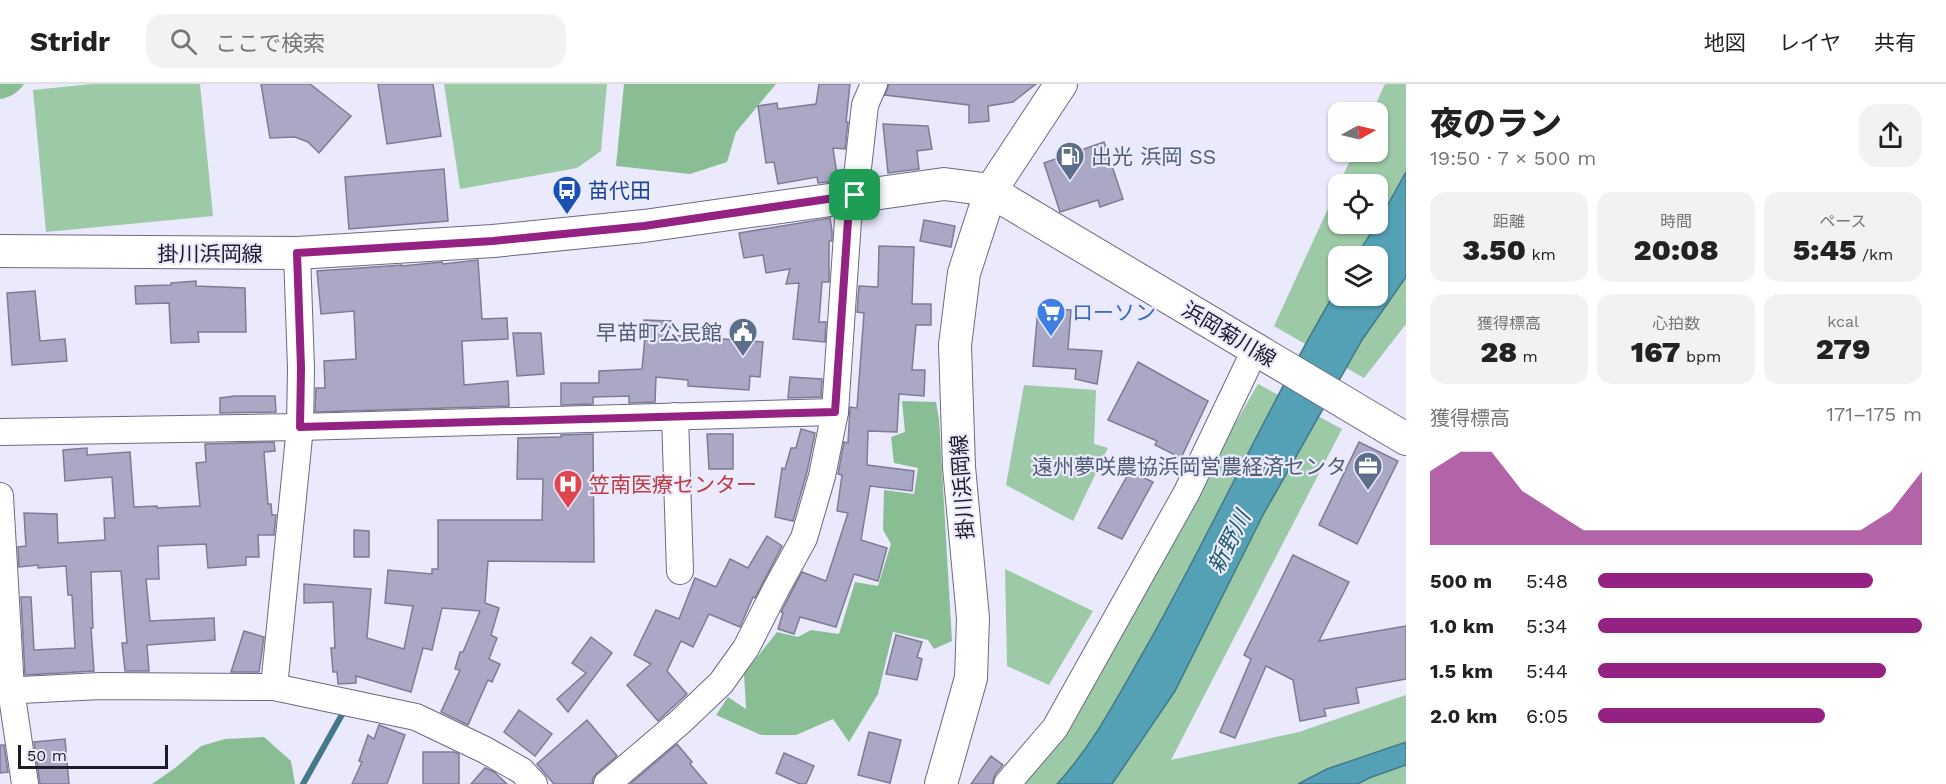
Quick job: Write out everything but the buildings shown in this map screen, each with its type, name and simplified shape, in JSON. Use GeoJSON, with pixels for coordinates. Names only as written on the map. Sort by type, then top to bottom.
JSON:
{"type":"FeatureCollection","features":[{"type":"Feature","properties":{"kind":"main road","name":"掛川浜岡線"},"geometry":{"type":"LineString","coordinates":[[941,784],[970,678],[973,618],[958,467],[955,345],[964,273],[991,190],[1060,84]]}},
{"type":"Feature","properties":{"kind":"main road","name":"掛川浜岡線"},"geometry":{"type":"LineString","coordinates":[[0,251],[297,253],[493,241],[644,226],[944,184],[991,190]]}},
{"type":"Feature","properties":{"kind":"main road","name":"浜岡菊川線"},"geometry":{"type":"LineString","coordinates":[[991,190],[1406,439]]}},
{"type":"Feature","properties":{"kind":"street"},"geometry":{"type":"LineString","coordinates":[[607,784],[680,722],[721,683],[746,648],[804,538],[822,476],[835,412],[848,220],[855,195],[865,105],[874,84]]}},
{"type":"Feature","properties":{"kind":"street"},"geometry":{"type":"LineString","coordinates":[[274,687],[300,427],[301,368],[297,253]]}},
{"type":"Feature","properties":{"kind":"street"},"geometry":{"type":"LineString","coordinates":[[1007,784],[1055,728],[1187,492],[1259,352]]}},
{"type":"Feature","properties":{"kind":"street"},"geometry":{"type":"LineString","coordinates":[[0,432],[300,427],[835,412]]}},
{"type":"Feature","properties":{"kind":"street"},"geometry":{"type":"LineString","coordinates":[[675,416],[680,571]]}},
{"type":"Feature","properties":{"kind":"street"},"geometry":{"type":"LineString","coordinates":[[0,496],[6,691],[25,784]]}},
{"type":"Feature","properties":{"kind":"street"},"geometry":{"type":"LineString","coordinates":[[6,691],[101,686],[274,687],[416,717],[504,760],[522,771],[534,784]]}},
{"type":"Feature","properties":{"kind":"green space"},"geometry":{"type":"Polygon","coordinates":[[[0,84],[24,84],[14,94],[0,99],[0,84]]]}},
{"type":"Feature","properties":{"kind":"green space"},"geometry":{"type":"Polygon","coordinates":[[[92,84],[200,84],[213,216],[46,232],[33,90],[92,84]]]}},
{"type":"Feature","properties":{"kind":"green space"},"geometry":{"type":"Polygon","coordinates":[[[444,84],[607,84],[601,151],[577,168],[460,189],[444,84]]]}},
{"type":"Feature","properties":{"kind":"green space"},"geometry":{"type":"Polygon","coordinates":[[[624,84],[776,84],[736,132],[727,162],[690,174],[616,166],[624,84]]]}},
{"type":"Feature","properties":{"kind":"green space"},"geometry":{"type":"Polygon","coordinates":[[[1385,84],[1406,84],[1406,324],[1364,378],[1274,326],[1328,209],[1328,234],[1388,234],[1388,174],[1344,174],[1349,162],[1388,162],[1388,102],[1377,102],[1385,84]]]}},
{"type":"Feature","properties":{"kind":"green space"},"geometry":{"type":"Polygon","coordinates":[[[1258,384],[1342,429],[1171,760],[1299,732],[1406,695],[1406,784],[1014,784],[1073,706],[1258,384]]]}},
{"type":"Feature","properties":{"kind":"green space"},"geometry":{"type":"Polygon","coordinates":[[[1024,385],[1096,390],[1094,444],[1108,448],[1073,521],[1006,485],[1024,385]]]}},
{"type":"Feature","properties":{"kind":"green space"},"geometry":{"type":"Polygon","coordinates":[[[902,401],[936,402],[939,419],[952,641],[934,649],[928,640],[893,632],[878,694],[849,742],[833,719],[796,735],[761,735],[716,715],[728,697],[746,709],[744,674],[777,632],[798,637],[811,630],[839,634],[855,582],[878,586],[891,544],[883,530],[884,490],[914,494],[918,468],[894,463],[891,437],[905,432],[902,401]]]}},
{"type":"Feature","properties":{"kind":"green space"},"geometry":{"type":"Polygon","coordinates":[[[1005,569],[1093,611],[1049,685],[1007,666],[1005,569]]]}},
{"type":"Feature","properties":{"kind":"green space"},"geometry":{"type":"Polygon","coordinates":[[[264,737],[291,761],[295,784],[152,784],[201,746],[225,739],[264,737]]]}},
{"type":"Feature","properties":{"kind":"water"},"geometry":{"type":"Polygon","coordinates":[[[1406,172],[1406,277],[1388,303],[1388,246],[1363,246],[1370,234],[1388,234],[1388,204],[1406,172]]]}},
{"type":"Feature","properties":{"kind":"water","name":"新野川"},"geometry":{"type":"Polygon","coordinates":[[[1328,305],[1386,306],[1362,340],[1263,515],[1175,691],[1112,784],[1057,784],[1083,752],[1117,699],[1196,555],[1328,305]]]}},
{"type":"Feature","properties":{"kind":"water"},"geometry":{"type":"Polygon","coordinates":[[[1406,742],[1406,765],[1358,784],[1298,784],[1327,769],[1406,742]]]}},
{"type":"Feature","properties":{"kind":"waterway"},"geometry":{"type":"LineString","coordinates":[[303,784],[344,711]]}},
{"type":"Feature","properties":{"kind":"place","name":"出光 浜岡 SS"},"geometry":{"type":"Point","coordinates":[1070,182]}},
{"type":"Feature","properties":{"kind":"place","name":"苗代田"},"geometry":{"type":"Point","coordinates":[567,216]}},
{"type":"Feature","properties":{"kind":"place","name":"ローソン"},"geometry":{"type":"Point","coordinates":[1051,338]}},
{"type":"Feature","properties":{"kind":"place","name":"早苗町公民館"},"geometry":{"type":"Point","coordinates":[743,358]}},
{"type":"Feature","properties":{"kind":"place","name":"遠州夢咲農協浜岡営農経済センタ"},"geometry":{"type":"Point","coordinates":[1368,492]}},
{"type":"Feature","properties":{"kind":"place","name":"笠南医療センター"},"geometry":{"type":"Point","coordinates":[568,510]}},
{"type":"Feature","properties":{"kind":"route"},"geometry":{"type":"LineString","coordinates":[[855,195],[848,220],[835,412],[300,427],[301,368],[297,253],[493,241],[644,226],[855,195]]}}]}
